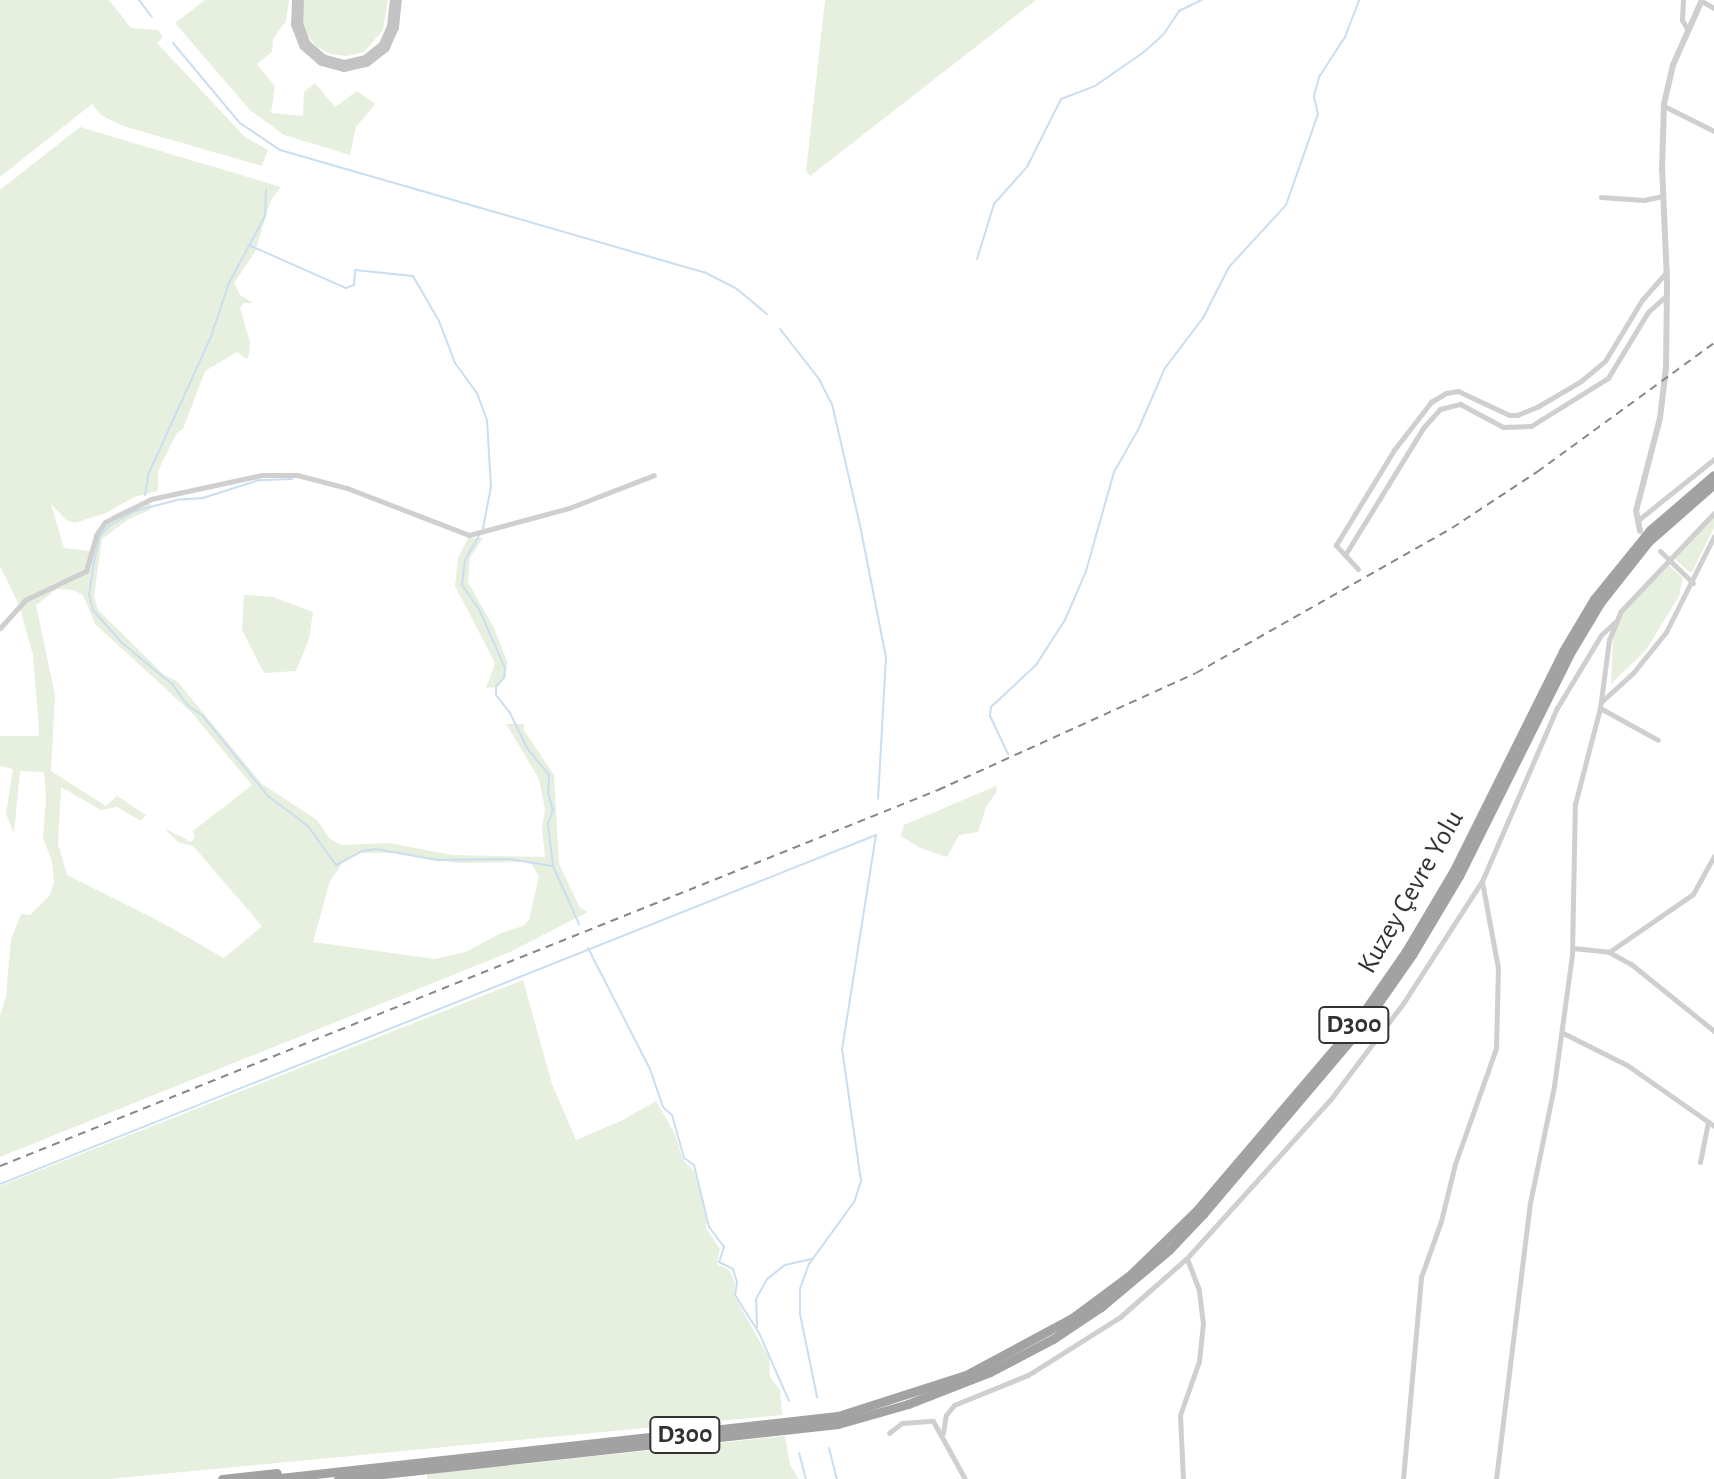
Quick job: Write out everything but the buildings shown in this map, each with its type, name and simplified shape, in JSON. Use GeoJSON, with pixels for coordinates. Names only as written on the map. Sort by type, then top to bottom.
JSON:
{"type":"FeatureCollection","features":[{"type":"Feature","properties":{"kind":"highway","name":"Kuzey Çevre Yolu"},"geometry":{"type":"LineString","coordinates":[[838,1420],[944,1384],[1031,1343],[1072,1318],[1130,1275],[1197,1210],[1331,1056],[1406,951],[1453,872],[1563,651],[1594,599],[1650,530],[1714,475]]}},
{"type":"Feature","properties":{"kind":"highway","name":"Kuzey Çevre Yolu"},"geometry":{"type":"LineString","coordinates":[[838,1420],[968,1382],[1053,1339],[1134,1281],[1203,1214],[1337,1060],[1412,955],[1459,876],[1569,655],[1600,603],[1649,541],[1714,484]]}},
{"type":"Feature","properties":{"kind":"highway","name":"D300"},"geometry":{"type":"LineString","coordinates":[[338,1479],[838,1420]]}},
{"type":"Feature","properties":{"kind":"highway","name":"D300"},"geometry":{"type":"LineString","coordinates":[[222,1479],[550,1453]]}},
{"type":"Feature","properties":{"kind":"highway"},"geometry":{"type":"LineString","coordinates":[[271,1479],[364,1467]]}},
{"type":"Feature","properties":{"kind":"street"},"geometry":{"type":"LineString","coordinates":[[1683,0],[1682,20],[1688,30]]}},
{"type":"Feature","properties":{"kind":"street"},"geometry":{"type":"LineString","coordinates":[[1640,531],[1637,507],[1663,402],[1667,295],[1663,196],[1664,106],[1670,75],[1702,0],[1714,8]]}},
{"type":"Feature","properties":{"kind":"street"},"geometry":{"type":"LineString","coordinates":[[1664,106],[1714,131]]}},
{"type":"Feature","properties":{"kind":"street"},"geometry":{"type":"LineString","coordinates":[[1601,197],[1644,200],[1663,196]]}},
{"type":"Feature","properties":{"kind":"street"},"geometry":{"type":"LineString","coordinates":[[1358,569],[1336,545],[1394,450],[1434,399],[1448,392],[1462,392],[1513,415],[1537,407],[1581,381],[1605,361],[1642,300],[1667,271]]}},
{"type":"Feature","properties":{"kind":"street"},"geometry":{"type":"LineString","coordinates":[[1345,555],[1423,428],[1440,409],[1463,405],[1508,429],[1535,424],[1608,378],[1648,312],[1667,295]]}},
{"type":"Feature","properties":{"kind":"street"},"geometry":{"type":"LineString","coordinates":[[1637,522],[1714,459]]}},
{"type":"Feature","properties":{"kind":"street"},"geometry":{"type":"LineString","coordinates":[[0,628],[29,597],[86,571],[102,524],[145,501],[262,475],[290,474],[347,488],[469,535],[591,501],[654,475]]}},
{"type":"Feature","properties":{"kind":"street"},"geometry":{"type":"LineString","coordinates":[[943,1433],[952,1407],[1028,1375],[1112,1323],[1187,1258],[1330,1100],[1404,1002],[1482,881],[1557,708],[1601,635],[1668,559],[1714,513]]}},
{"type":"Feature","properties":{"kind":"street"},"geometry":{"type":"LineString","coordinates":[[1600,705],[1649,654],[1693,583],[1714,536]]}},
{"type":"Feature","properties":{"kind":"street"},"geometry":{"type":"LineString","coordinates":[[1660,551],[1693,583]]}},
{"type":"Feature","properties":{"kind":"street"},"geometry":{"type":"LineString","coordinates":[[1496,1479],[1530,1203],[1563,1033],[1573,948],[1574,816],[1584,759],[1600,705],[1614,623]]}},
{"type":"Feature","properties":{"kind":"street"},"geometry":{"type":"LineString","coordinates":[[1600,705],[1658,740]]}},
{"type":"Feature","properties":{"kind":"street"},"geometry":{"type":"LineString","coordinates":[[1609,952],[1693,894],[1714,856]]}},
{"type":"Feature","properties":{"kind":"street"},"geometry":{"type":"LineString","coordinates":[[1403,1479],[1421,1277],[1444,1212],[1455,1164],[1496,1048],[1498,968],[1483,903],[1482,881]]}},
{"type":"Feature","properties":{"kind":"street"},"geometry":{"type":"LineString","coordinates":[[1573,948],[1609,952],[1659,985],[1714,1031]]}},
{"type":"Feature","properties":{"kind":"street"},"geometry":{"type":"LineString","coordinates":[[1563,1033],[1627,1065],[1711,1124],[1700,1162]]}},
{"type":"Feature","properties":{"kind":"street"},"geometry":{"type":"LineString","coordinates":[[1183,1479],[1180,1415],[1198,1368],[1203,1334],[1201,1298],[1187,1258]]}},
{"type":"Feature","properties":{"kind":"street"},"geometry":{"type":"LineString","coordinates":[[889,1433],[900,1424],[926,1419],[933,1421],[943,1433],[965,1479]]}},
{"type":"Feature","properties":{"kind":"green space"},"geometry":{"type":"Polygon","coordinates":[[[0,0],[109,0],[131,28],[158,30],[163,37],[157,43],[245,137],[268,150],[262,166],[123,126],[101,115],[92,104],[0,177],[0,0]]]}},
{"type":"Feature","properties":{"kind":"green space"},"geometry":{"type":"Polygon","coordinates":[[[205,0],[289,0],[286,21],[273,39],[272,52],[257,64],[275,86],[271,113],[303,116],[304,92],[315,83],[335,107],[357,91],[375,104],[356,127],[350,155],[284,135],[249,109],[175,23],[205,0]]]}},
{"type":"Feature","properties":{"kind":"green space"},"geometry":{"type":"Polygon","coordinates":[[[304,0],[388,0],[383,30],[364,52],[347,56],[330,54],[316,46],[306,33],[302,20],[304,0]]]}},
{"type":"Feature","properties":{"kind":"green space"},"geometry":{"type":"Polygon","coordinates":[[[825,0],[1036,0],[810,176],[806,171],[825,0]]]}},
{"type":"Feature","properties":{"kind":"green space"},"geometry":{"type":"Polygon","coordinates":[[[80,127],[281,187],[271,200],[255,252],[234,283],[240,295],[253,303],[244,303],[240,308],[250,342],[247,359],[237,352],[205,371],[183,429],[177,433],[158,471],[158,491],[134,497],[106,513],[75,523],[66,520],[51,504],[64,548],[91,551],[94,538],[113,515],[137,504],[151,504],[150,510],[129,519],[102,539],[94,596],[98,610],[164,675],[177,681],[262,784],[317,820],[329,838],[342,845],[389,843],[452,855],[545,857],[542,829],[545,809],[539,779],[506,724],[524,724],[524,730],[554,775],[559,864],[580,908],[588,912],[510,952],[0,1157],[0,1016],[6,996],[11,940],[21,914],[30,915],[50,895],[54,883],[52,862],[43,837],[46,800],[44,772],[20,771],[14,833],[6,814],[13,769],[0,766],[0,736],[39,736],[39,729],[33,655],[19,605],[0,566],[0,190],[80,127]],[[57,589],[36,605],[55,695],[51,771],[106,806],[117,796],[146,815],[141,821],[117,807],[101,810],[61,787],[58,844],[67,875],[224,958],[262,926],[193,846],[178,842],[164,828],[191,842],[195,838],[193,831],[252,785],[191,712],[95,624],[83,595],[73,590],[57,589]],[[360,853],[344,861],[330,881],[313,942],[435,959],[466,952],[501,933],[523,926],[529,920],[539,876],[530,862],[457,863],[396,853],[360,853]]]}},
{"type":"Feature","properties":{"kind":"green space"},"geometry":{"type":"Polygon","coordinates":[[[1714,514],[1714,528],[1692,572],[1688,571],[1673,557],[1714,514]]]}},
{"type":"Feature","properties":{"kind":"green space"},"geometry":{"type":"Polygon","coordinates":[[[468,538],[483,538],[470,557],[468,582],[494,628],[507,661],[506,676],[498,687],[486,688],[495,663],[455,586],[458,558],[468,538]]]}},
{"type":"Feature","properties":{"kind":"green space"},"geometry":{"type":"Polygon","coordinates":[[[1667,564],[1683,578],[1679,596],[1646,650],[1611,684],[1613,636],[1624,610],[1667,564]]]}},
{"type":"Feature","properties":{"kind":"green space"},"geometry":{"type":"Polygon","coordinates":[[[244,595],[273,597],[313,612],[309,639],[296,671],[264,673],[242,630],[244,595]]]}},
{"type":"Feature","properties":{"kind":"green space"},"geometry":{"type":"Polygon","coordinates":[[[996,786],[997,791],[986,807],[978,832],[959,835],[947,857],[920,848],[901,836],[904,825],[996,786]]]}},
{"type":"Feature","properties":{"kind":"green space"},"geometry":{"type":"Polygon","coordinates":[[[523,980],[552,1084],[576,1140],[621,1121],[656,1101],[675,1134],[683,1160],[694,1171],[707,1216],[706,1228],[720,1249],[717,1264],[729,1270],[735,1282],[734,1295],[769,1358],[770,1377],[780,1390],[782,1415],[108,1479],[0,1479],[0,1186],[523,980]]]}},
{"type":"Feature","properties":{"kind":"green space"},"geometry":{"type":"Polygon","coordinates":[[[785,1436],[790,1465],[799,1479],[427,1479],[427,1474],[785,1436]]]}},
{"type":"Feature","properties":{"kind":"waterway"},"geometry":{"type":"LineString","coordinates":[[139,0],[152,17]]}},
{"type":"Feature","properties":{"kind":"waterway"},"geometry":{"type":"LineString","coordinates":[[977,259],[994,204],[1027,167],[1061,99],[1095,86],[1144,52],[1163,35],[1179,11],[1202,0]]}},
{"type":"Feature","properties":{"kind":"waterway"},"geometry":{"type":"LineString","coordinates":[[1008,754],[990,716],[991,707],[1036,665],[1065,620],[1086,571],[1114,472],[1138,430],[1165,368],[1203,318],[1229,267],[1286,205],[1318,114],[1314,96],[1319,77],[1345,37],[1359,0]]}},
{"type":"Feature","properties":{"kind":"waterway"},"geometry":{"type":"LineString","coordinates":[[173,43],[240,123],[280,150],[704,272],[737,289],[767,314]]}},
{"type":"Feature","properties":{"kind":"waterway"},"geometry":{"type":"LineString","coordinates":[[145,495],[148,475],[210,339],[229,283],[265,216],[266,190]]}},
{"type":"Feature","properties":{"kind":"waterway"},"geometry":{"type":"LineString","coordinates":[[251,246],[346,288],[354,285],[355,270],[413,276],[439,321],[455,363],[477,393],[487,420],[491,487],[483,528]]}},
{"type":"Feature","properties":{"kind":"waterway"},"geometry":{"type":"LineString","coordinates":[[780,329],[819,379],[832,404],[860,525],[886,657],[878,799]]}},
{"type":"Feature","properties":{"kind":"waterway"},"geometry":{"type":"LineString","coordinates":[[292,479],[259,480],[203,498],[177,500],[135,511],[109,526],[100,536],[94,561],[89,595],[93,610],[122,643],[172,684],[187,705],[202,715],[268,796],[308,826],[336,865],[362,851],[376,849],[437,860],[509,859],[552,866]]}},
{"type":"Feature","properties":{"kind":"waterway"},"geometry":{"type":"LineString","coordinates":[[480,534],[465,560],[462,585],[479,609],[505,668],[504,678],[496,686],[496,695],[510,713],[527,748],[549,775],[548,793],[553,810],[548,824],[553,866],[579,924]]}},
{"type":"Feature","properties":{"kind":"waterway"},"geometry":{"type":"LineString","coordinates":[[0,1184],[876,835],[842,1049],[861,1181],[854,1202],[809,1264],[800,1289],[800,1314],[817,1397]]}},
{"type":"Feature","properties":{"kind":"waterway"},"geometry":{"type":"LineString","coordinates":[[588,948],[650,1069],[663,1107],[672,1115],[684,1158],[694,1165],[709,1227],[724,1247],[719,1262],[733,1269],[737,1282],[735,1295],[759,1333]]}},
{"type":"Feature","properties":{"kind":"waterway"},"geometry":{"type":"LineString","coordinates":[[757,1327],[756,1299],[767,1279],[785,1265],[812,1259]]}},
{"type":"Feature","properties":{"kind":"waterway"},"geometry":{"type":"LineString","coordinates":[[759,1333],[789,1401]]}},
{"type":"Feature","properties":{"kind":"waterway"},"geometry":{"type":"LineString","coordinates":[[829,1448],[837,1479]]}},
{"type":"Feature","properties":{"kind":"waterway"},"geometry":{"type":"LineString","coordinates":[[799,1453],[806,1479]]}},
{"type":"Feature","properties":{"kind":"taxiway"},"geometry":{"type":"LineString","coordinates":[[298,0],[297,24],[305,45],[322,60],[344,66],[366,61],[384,47],[393,27],[396,0]]}},
{"type":"Feature","properties":{"kind":"railway"},"geometry":{"type":"LineString","coordinates":[[0,1166],[938,790],[1196,673],[1452,528],[1537,472],[1714,343]]}}]}
